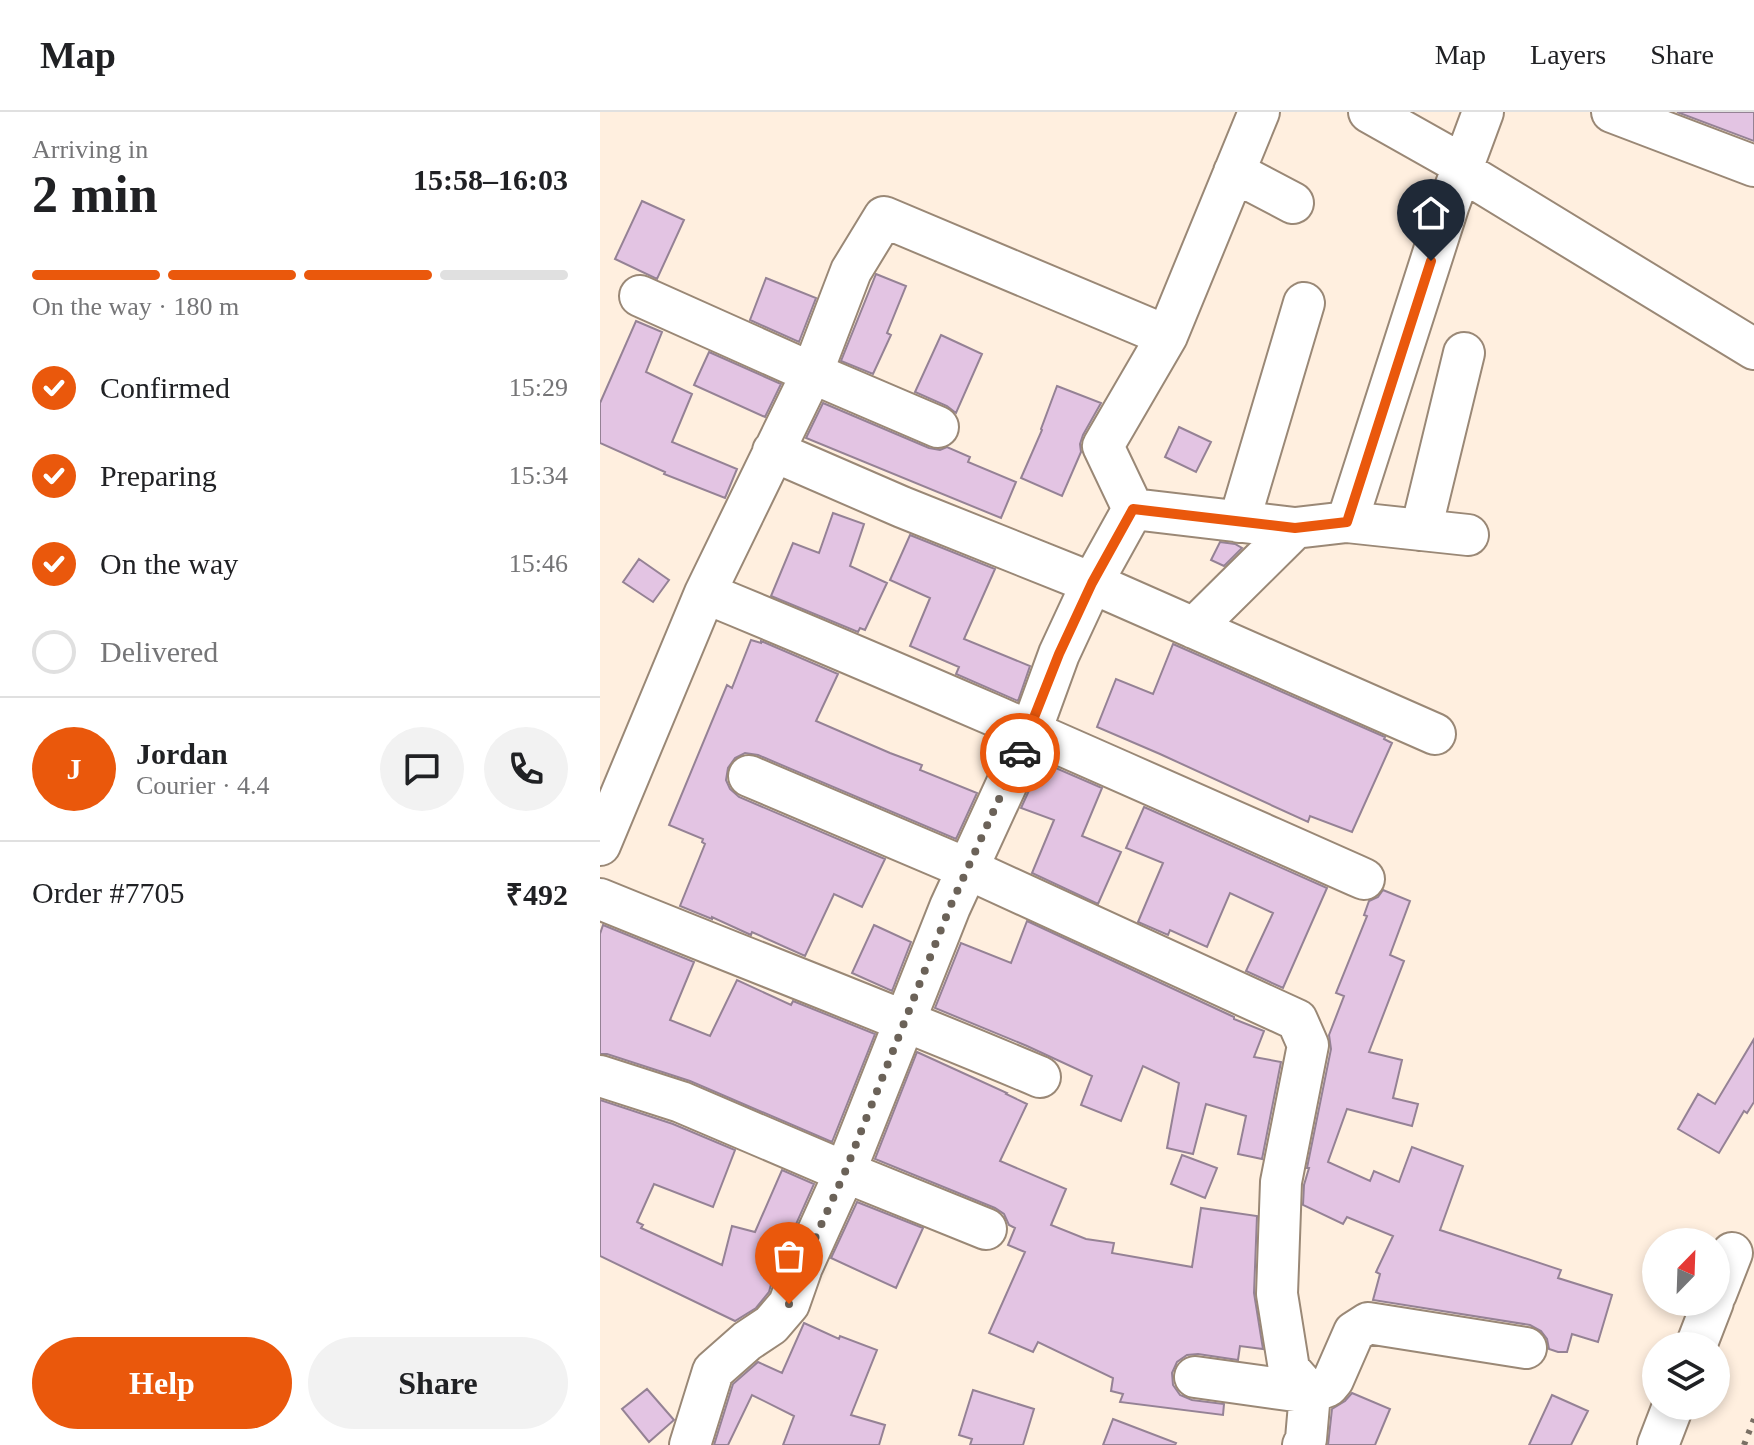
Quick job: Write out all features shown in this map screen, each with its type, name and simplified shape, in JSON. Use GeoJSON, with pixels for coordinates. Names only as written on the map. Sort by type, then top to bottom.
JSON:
{"type":"FeatureCollection","features":[{"type":"Feature","properties":{"kind":"street"},"geometry":{"type":"LineString","coordinates":[[1133,509],[1103,446],[1167,336],[1259,112]]}},
{"type":"Feature","properties":{"kind":"street"},"geometry":{"type":"LineString","coordinates":[[1369,112],[1754,349]]}},
{"type":"Feature","properties":{"kind":"street"},"geometry":{"type":"LineString","coordinates":[[1347,522],[1449,204],[1483,112]]}},
{"type":"Feature","properties":{"kind":"street"},"geometry":{"type":"LineString","coordinates":[[1612,112],[1754,166]]}},
{"type":"Feature","properties":{"kind":"street"},"geometry":{"type":"LineString","coordinates":[[1234,172],[1293,203]]}},
{"type":"Feature","properties":{"kind":"street"},"geometry":{"type":"LineString","coordinates":[[600,845],[705,593],[812,373],[851,271],[884,217],[1167,336]]}},
{"type":"Feature","properties":{"kind":"street"},"geometry":{"type":"LineString","coordinates":[[640,296],[938,427]]}},
{"type":"Feature","properties":{"kind":"street"},"geometry":{"type":"LineString","coordinates":[[1239,522],[1304,303]]}},
{"type":"Feature","properties":{"kind":"street"},"geometry":{"type":"LineString","coordinates":[[1421,530],[1464,353]]}},
{"type":"Feature","properties":{"kind":"street"},"geometry":{"type":"LineString","coordinates":[[773,451],[902,507],[1092,583],[1435,734]]}},
{"type":"Feature","properties":{"kind":"street"},"geometry":{"type":"LineString","coordinates":[[1133,509],[1295,528],[1347,522],[1468,535]]}},
{"type":"Feature","properties":{"kind":"street"},"geometry":{"type":"LineString","coordinates":[[690,1445],[713,1371],[771,1325],[789,1304],[950,907],[1031,731],[1059,654],[1092,583],[1133,509]]}},
{"type":"Feature","properties":{"kind":"street"},"geometry":{"type":"LineString","coordinates":[[1194,628],[1295,528]]}},
{"type":"Feature","properties":{"kind":"street"},"geometry":{"type":"LineString","coordinates":[[705,593],[1031,731],[1364,879]]}},
{"type":"Feature","properties":{"kind":"street"},"geometry":{"type":"LineString","coordinates":[[749,776],[968,869],[1297,1020],[1308,1045],[1281,1182],[1277,1294],[1289,1369],[1310,1393],[1303,1445]]}},
{"type":"Feature","properties":{"kind":"street"},"geometry":{"type":"LineString","coordinates":[[600,899],[1040,1077]]}},
{"type":"Feature","properties":{"kind":"street"},"geometry":{"type":"LineString","coordinates":[[600,1076],[681,1102],[986,1229]]}},
{"type":"Feature","properties":{"kind":"street"},"geometry":{"type":"LineString","coordinates":[[1730,1258],[1732,1253]]}},
{"type":"Feature","properties":{"kind":"street"},"geometry":{"type":"LineString","coordinates":[[1195,1377],[1310,1393],[1328,1386],[1333,1380],[1354,1332],[1368,1323],[1526,1348]]}},
{"type":"Feature","properties":{"kind":"street"},"geometry":{"type":"LineString","coordinates":[[1658,1445],[1668,1420]]}},
{"type":"Feature","properties":{"kind":"building"},"geometry":{"type":"Polygon","coordinates":[[[1677,112],[1754,112],[1754,141],[1677,112]]]}},
{"type":"Feature","properties":{"kind":"building"},"geometry":{"type":"Polygon","coordinates":[[[642,201],[684,220],[657,279],[615,259],[642,201]]]}},
{"type":"Feature","properties":{"kind":"building"},"geometry":{"type":"Polygon","coordinates":[[[876,274],[906,286],[887,333],[891,335],[873,374],[841,361],[876,274]]]}},
{"type":"Feature","properties":{"kind":"building"},"geometry":{"type":"Polygon","coordinates":[[[766,278],[816,298],[799,342],[750,320],[766,278]]]}},
{"type":"Feature","properties":{"kind":"building"},"geometry":{"type":"Polygon","coordinates":[[[636,321],[662,332],[646,372],[692,394],[672,442],[737,469],[725,498],[664,474],[600,443],[600,403],[636,321]]]}},
{"type":"Feature","properties":{"kind":"building"},"geometry":{"type":"Polygon","coordinates":[[[941,335],[982,354],[956,413],[915,392],[941,335]]]}},
{"type":"Feature","properties":{"kind":"building"},"geometry":{"type":"Polygon","coordinates":[[[709,352],[781,384],[765,417],[694,385],[709,352]]]}},
{"type":"Feature","properties":{"kind":"building"},"geometry":{"type":"Polygon","coordinates":[[[1057,386],[1101,403],[1083,435],[1081,452],[1062,496],[1021,478],[1057,386]]]}},
{"type":"Feature","properties":{"kind":"building"},"geometry":{"type":"Polygon","coordinates":[[[823,403],[929,448],[940,450],[947,447],[970,457],[968,462],[1016,482],[1001,518],[806,438],[823,403]]]}},
{"type":"Feature","properties":{"kind":"building"},"geometry":{"type":"Polygon","coordinates":[[[1179,427],[1211,442],[1196,472],[1165,457],[1179,427]]]}},
{"type":"Feature","properties":{"kind":"building"},"geometry":{"type":"Polygon","coordinates":[[[833,513],[864,524],[850,566],[887,583],[865,630],[860,628],[858,632],[771,596],[793,543],[819,553],[833,513]]]}},
{"type":"Feature","properties":{"kind":"building"},"geometry":{"type":"Polygon","coordinates":[[[910,535],[995,569],[964,639],[1030,666],[1018,701],[956,674],[959,667],[910,646],[930,598],[890,580],[910,535]]]}},
{"type":"Feature","properties":{"kind":"building"},"geometry":{"type":"Polygon","coordinates":[[[1220,542],[1242,548],[1224,566],[1211,560],[1220,542]]]}},
{"type":"Feature","properties":{"kind":"building"},"geometry":{"type":"Polygon","coordinates":[[[639,559],[669,580],[653,602],[623,582],[639,559]]]}},
{"type":"Feature","properties":{"kind":"building"},"geometry":{"type":"Polygon","coordinates":[[[751,640],[761,641],[838,674],[816,721],[922,765],[920,770],[977,793],[956,839],[758,755],[745,753],[735,758],[728,768],[726,780],[739,797],[885,859],[862,907],[834,894],[805,956],[752,932],[751,935],[680,906],[705,844],[703,839],[669,825],[727,685],[732,688],[751,640]]]}},
{"type":"Feature","properties":{"kind":"building"},"geometry":{"type":"Polygon","coordinates":[[[1173,644],[1385,737],[1392,743],[1352,832],[1310,816],[1308,822],[1097,727],[1116,679],[1153,694],[1173,644]]]}},
{"type":"Feature","properties":{"kind":"building"},"geometry":{"type":"Polygon","coordinates":[[[1042,762],[1102,788],[1082,836],[1121,852],[1098,904],[1032,873],[1054,820],[1021,808],[1042,762]]]}},
{"type":"Feature","properties":{"kind":"building"},"geometry":{"type":"Polygon","coordinates":[[[1144,807],[1327,888],[1283,988],[1246,971],[1273,913],[1230,893],[1207,947],[1170,930],[1168,935],[1138,922],[1163,863],[1126,848],[1144,807]]]}},
{"type":"Feature","properties":{"kind":"building"},"geometry":{"type":"Polygon","coordinates":[[[1383,890],[1410,901],[1390,955],[1404,961],[1369,1052],[1402,1060],[1393,1098],[1418,1104],[1412,1126],[1347,1109],[1328,1162],[1370,1181],[1374,1171],[1399,1182],[1412,1147],[1463,1166],[1440,1230],[1561,1270],[1558,1278],[1612,1295],[1598,1342],[1572,1334],[1567,1352],[1558,1352],[1549,1349],[1541,1331],[1530,1325],[1373,1300],[1380,1274],[1376,1272],[1393,1236],[1347,1217],[1343,1224],[1303,1205],[1307,1168],[1331,1049],[1329,1035],[1344,996],[1336,993],[1367,916],[1364,915],[1369,901],[1378,897],[1383,890]]]}},
{"type":"Feature","properties":{"kind":"building"},"geometry":{"type":"Polygon","coordinates":[[[1027,921],[1264,1031],[1254,1057],[1281,1062],[1262,1159],[1238,1154],[1246,1116],[1206,1104],[1193,1154],[1167,1148],[1179,1083],[1143,1066],[1121,1121],[1081,1105],[1092,1076],[935,1008],[961,943],[1011,963],[1027,921]]]}},
{"type":"Feature","properties":{"kind":"building"},"geometry":{"type":"Polygon","coordinates":[[[603,925],[694,962],[670,1020],[710,1036],[737,980],[791,1005],[793,1001],[875,1034],[832,1142],[690,1081],[600,1054],[600,934],[603,925]]]}},
{"type":"Feature","properties":{"kind":"building"},"geometry":{"type":"Polygon","coordinates":[[[874,925],[911,942],[892,991],[852,973],[874,925]]]}},
{"type":"Feature","properties":{"kind":"building"},"geometry":{"type":"Polygon","coordinates":[[[1754,1039],[1754,1102],[1747,1113],[1744,1111],[1719,1153],[1678,1129],[1698,1094],[1715,1104],[1754,1039]]]}},
{"type":"Feature","properties":{"kind":"building"},"geometry":{"type":"Polygon","coordinates":[[[917,1052],[1027,1104],[1000,1161],[1066,1189],[1051,1225],[1086,1239],[1114,1243],[1112,1253],[1192,1267],[1201,1208],[1257,1216],[1254,1293],[1263,1349],[1240,1346],[1238,1360],[1187,1355],[1177,1362],[1172,1373],[1173,1385],[1180,1395],[1192,1400],[1224,1404],[1223,1415],[1120,1402],[1123,1394],[1111,1391],[1113,1378],[1038,1342],[1033,1352],[989,1333],[1025,1252],[1008,1245],[1015,1228],[995,1208],[875,1159],[917,1052]]]}},
{"type":"Feature","properties":{"kind":"building"},"geometry":{"type":"Polygon","coordinates":[[[600,1100],[673,1124],[735,1150],[713,1207],[654,1184],[637,1222],[643,1225],[641,1228],[722,1265],[732,1226],[755,1232],[782,1170],[814,1184],[789,1240],[784,1237],[769,1292],[756,1308],[735,1321],[600,1256],[600,1100]]]}},
{"type":"Feature","properties":{"kind":"building"},"geometry":{"type":"Polygon","coordinates":[[[1182,1155],[1217,1168],[1205,1198],[1171,1184],[1182,1155]]]}},
{"type":"Feature","properties":{"kind":"building"},"geometry":{"type":"Polygon","coordinates":[[[857,1202],[923,1228],[896,1288],[831,1258],[857,1202]]]}},
{"type":"Feature","properties":{"kind":"building"},"geometry":{"type":"Polygon","coordinates":[[[804,1323],[839,1339],[840,1336],[877,1350],[851,1415],[885,1425],[879,1445],[783,1445],[794,1416],[752,1395],[728,1445],[714,1445],[733,1384],[758,1362],[782,1373],[804,1323]]]}},
{"type":"Feature","properties":{"kind":"building"},"geometry":{"type":"Polygon","coordinates":[[[647,1389],[674,1420],[649,1442],[622,1409],[647,1389]]]}},
{"type":"Feature","properties":{"kind":"building"},"geometry":{"type":"Polygon","coordinates":[[[973,1390],[1034,1409],[1023,1445],[970,1445],[972,1439],[959,1435],[973,1390]]]}},
{"type":"Feature","properties":{"kind":"building"},"geometry":{"type":"Polygon","coordinates":[[[1352,1393],[1390,1409],[1375,1445],[1328,1445],[1332,1409],[1352,1393]]]}},
{"type":"Feature","properties":{"kind":"building"},"geometry":{"type":"Polygon","coordinates":[[[1552,1395],[1588,1411],[1571,1445],[1529,1445],[1552,1395]]]}},
{"type":"Feature","properties":{"kind":"building"},"geometry":{"type":"Polygon","coordinates":[[[1113,1419],[1176,1443],[1103,1445],[1113,1419]]]}},
{"type":"Feature","properties":{"kind":"railway"},"geometry":{"type":"LineString","coordinates":[[1744,1445],[1754,1419]]}},
{"type":"Feature","properties":{"kind":"way so far"},"geometry":{"type":"LineString","coordinates":[[789,1304],[950,907],[1020,753]]}},
{"type":"Feature","properties":{"kind":"route"},"geometry":{"type":"LineString","coordinates":[[1020,753],[1059,654],[1092,583],[1133,509],[1295,528],[1347,522],[1431,261]]}}]}
